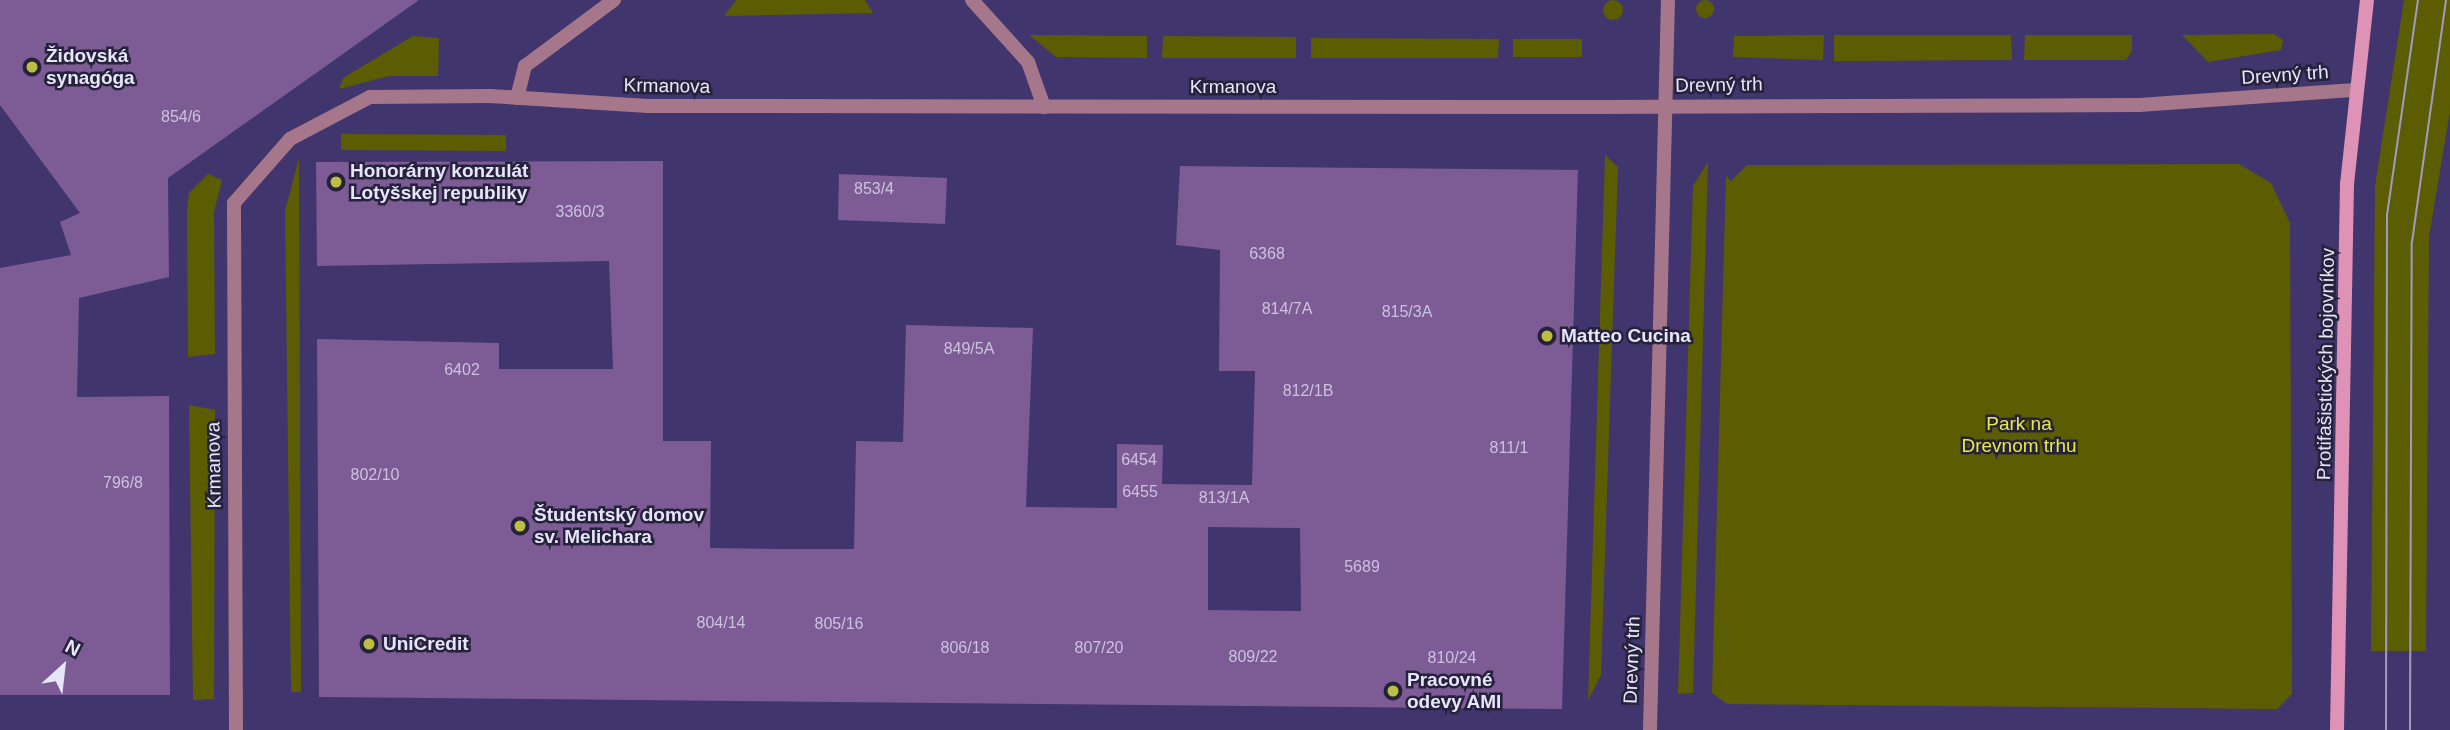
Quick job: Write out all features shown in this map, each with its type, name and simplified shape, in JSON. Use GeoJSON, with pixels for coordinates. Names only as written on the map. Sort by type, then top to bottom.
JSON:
{"type":"FeatureCollection","features":[{"type":"Feature","properties":{"kind":"street"},"geometry":{"type":"LineString","coordinates":[[517,98],[525,66],[614,0]]}},
{"type":"Feature","properties":{"kind":"street"},"geometry":{"type":"LineString","coordinates":[[972,0],[1028,62],[1044,107]]}},
{"type":"Feature","properties":{"kind":"street"},"geometry":{"type":"LineString","coordinates":[[1666,105],[1668,0]]}},
{"type":"Feature","properties":{"kind":"street","name":"Protifašistických bojovníkov"},"geometry":{"type":"LineString","coordinates":[[2337,730],[2347,184],[2355,90],[2367,0]]}},
{"type":"Feature","properties":{"kind":"street","name":"Drevný trh"},"geometry":{"type":"LineString","coordinates":[[1650,730],[1666,105],[2139,105],[2355,90]]}},
{"type":"Feature","properties":{"kind":"street","name":"Krmanova"},"geometry":{"type":"LineString","coordinates":[[236,730],[237,194],[290,139],[370,97],[517,98],[648,106],[1666,105]]}},
{"type":"Feature","properties":{"kind":"green space"},"geometry":{"type":"Polygon","coordinates":[[[736,0],[865,0],[873,13],[724,16],[736,0]]]}},
{"type":"Feature","properties":{"kind":"green space"},"geometry":{"type":"Polygon","coordinates":[[[1613,0],[1620,3],[1623,10],[1620,17],[1613,20],[1606,17],[1603,10],[1606,3],[1613,0]]]}},
{"type":"Feature","properties":{"kind":"green space"},"geometry":{"type":"Polygon","coordinates":[[[1701,0],[1709,0],[1714,9],[1712,16],[1701,18],[1696,13],[1696,5],[1701,0]]]}},
{"type":"Feature","properties":{"kind":"green space"},"geometry":{"type":"Polygon","coordinates":[[[2404,0],[2450,0],[2450,111],[2429,237],[2426,651],[2371,651],[2375,186],[2404,0]]]}},
{"type":"Feature","properties":{"kind":"green space"},"geometry":{"type":"Polygon","coordinates":[[[2274,34],[2283,40],[2281,50],[2208,62],[2182,35],[2274,34]]]}},
{"type":"Feature","properties":{"kind":"green space"},"geometry":{"type":"Polygon","coordinates":[[[1029,35],[1147,36],[1147,58],[1056,57],[1029,35]]]}},
{"type":"Feature","properties":{"kind":"green space"},"geometry":{"type":"Polygon","coordinates":[[[1824,35],[1823,60],[1733,57],[1734,36],[1824,35]]]}},
{"type":"Feature","properties":{"kind":"green space"},"geometry":{"type":"Polygon","coordinates":[[[1834,35],[2011,35],[2012,60],[1834,61],[1834,35]]]}},
{"type":"Feature","properties":{"kind":"green space"},"geometry":{"type":"Polygon","coordinates":[[[2025,35],[2132,35],[2132,51],[2126,60],[2024,60],[2025,35]]]}},
{"type":"Feature","properties":{"kind":"green space"},"geometry":{"type":"Polygon","coordinates":[[[413,36],[439,38],[438,76],[389,76],[339,89],[343,78],[413,36]]]}},
{"type":"Feature","properties":{"kind":"green space"},"geometry":{"type":"Polygon","coordinates":[[[1163,36],[1296,37],[1296,58],[1162,58],[1163,36]]]}},
{"type":"Feature","properties":{"kind":"green space"},"geometry":{"type":"Polygon","coordinates":[[[1311,38],[1499,39],[1498,58],[1311,58],[1311,38]]]}},
{"type":"Feature","properties":{"kind":"green space"},"geometry":{"type":"Polygon","coordinates":[[[1513,39],[1582,39],[1582,57],[1513,57],[1513,39]]]}},
{"type":"Feature","properties":{"kind":"green space"},"geometry":{"type":"Polygon","coordinates":[[[341,134],[506,135],[506,151],[341,150],[341,134]]]}},
{"type":"Feature","properties":{"kind":"green space"},"geometry":{"type":"Polygon","coordinates":[[[1605,155],[1618,167],[1601,675],[1588,700],[1605,155]]]}},
{"type":"Feature","properties":{"kind":"green space"},"geometry":{"type":"Polygon","coordinates":[[[299,158],[301,692],[291,692],[285,211],[299,158]]]}},
{"type":"Feature","properties":{"kind":"green space"},"geometry":{"type":"Polygon","coordinates":[[[1708,162],[1693,693],[1678,694],[1693,186],[1708,162]]]}},
{"type":"Feature","properties":{"kind":"green space","name":"Park na Drevnom trhu"},"geometry":{"type":"Polygon","coordinates":[[[2239,164],[2271,183],[2290,223],[2292,694],[2277,709],[1727,704],[1712,693],[1726,176],[1731,181],[1747,165],[2239,164]]]}},
{"type":"Feature","properties":{"kind":"green space"},"geometry":{"type":"Polygon","coordinates":[[[208,174],[222,180],[214,212],[215,354],[188,357],[187,210],[189,193],[208,174]]]}},
{"type":"Feature","properties":{"kind":"green space"},"geometry":{"type":"Polygon","coordinates":[[[189,405],[215,410],[214,699],[193,700],[189,405]]]}},
{"type":"Feature","properties":{"kind":"building"},"geometry":{"type":"Polygon","coordinates":[[[0,0],[419,0],[168,178],[169,277],[79,298],[77,397],[169,396],[170,695],[0,695],[0,268],[71,255],[60,222],[80,213],[0,105],[0,0]]]}},
{"type":"Feature","properties":{"kind":"building"},"geometry":{"type":"Polygon","coordinates":[[[663,161],[663,441],[711,441],[710,548],[781,549],[854,549],[856,441],[903,442],[906,325],[1033,328],[1026,507],[1117,508],[1117,444],[1163,445],[1162,484],[1252,485],[1255,371],[1219,371],[1220,250],[1176,245],[1180,166],[1578,170],[1562,709],[319,697],[317,339],[499,343],[499,369],[613,369],[609,261],[317,266],[316,162],[663,161]],[[1208,527],[1208,610],[1301,611],[1300,528],[1208,527]]]}},
{"type":"Feature","properties":{"kind":"building"},"geometry":{"type":"Polygon","coordinates":[[[839,174],[947,178],[945,224],[838,220],[839,174]]]}},
{"type":"Feature","properties":{"kind":"tram line"},"geometry":{"type":"LineString","coordinates":[[2386,730],[2387,215],[2418,0]]}},
{"type":"Feature","properties":{"kind":"tram line"},"geometry":{"type":"LineString","coordinates":[[2410,730],[2412,242],[2446,0]]}},
{"type":"Feature","properties":{"kind":"place","name":"Židovská synagóga"},"geometry":{"type":"Point","coordinates":[32,67]}},
{"type":"Feature","properties":{"kind":"place","name":"Honorárny konzulát Lotyšskej republiky"},"geometry":{"type":"Point","coordinates":[336,182]}},
{"type":"Feature","properties":{"kind":"place","name":"Matteo Cucina"},"geometry":{"type":"Point","coordinates":[1547,336]}},
{"type":"Feature","properties":{"kind":"place","name":"Študentský domov sv. Melichara"},"geometry":{"type":"Point","coordinates":[520,526]}},
{"type":"Feature","properties":{"kind":"place","name":"UniCredit"},"geometry":{"type":"Point","coordinates":[369,644]}},
{"type":"Feature","properties":{"kind":"place","name":"Pracovné odevy AMI"},"geometry":{"type":"Point","coordinates":[1393,691]}}]}
